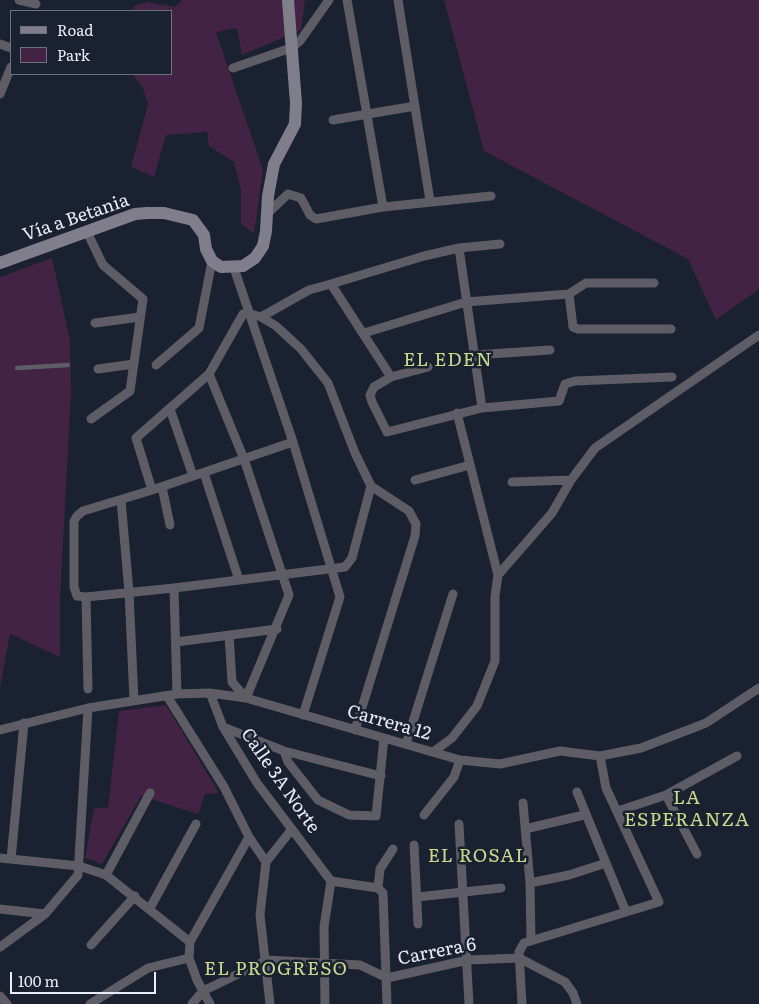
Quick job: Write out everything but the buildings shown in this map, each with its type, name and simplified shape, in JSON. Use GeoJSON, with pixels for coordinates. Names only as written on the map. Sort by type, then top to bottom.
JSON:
{"type":"FeatureCollection","features":[{"type":"Feature","properties":{"kind":"street"},"geometry":{"type":"LineString","coordinates":[[19,0],[36,5]]}},
{"type":"Feature","properties":{"kind":"street"},"geometry":{"type":"LineString","coordinates":[[156,366],[199,328],[212,261],[221,267],[234,268],[248,264],[255,258],[262,246],[266,231],[266,214],[274,164],[294,124],[296,103],[288,0]]}},
{"type":"Feature","properties":{"kind":"street"},"geometry":{"type":"LineString","coordinates":[[233,68],[291,48],[300,41],[329,0]]}},
{"type":"Feature","properties":{"kind":"street"},"geometry":{"type":"LineString","coordinates":[[347,0],[383,207]]}},
{"type":"Feature","properties":{"kind":"street"},"geometry":{"type":"LineString","coordinates":[[398,0],[430,201]]}},
{"type":"Feature","properties":{"kind":"street"},"geometry":{"type":"LineString","coordinates":[[0,94],[10,69]]}},
{"type":"Feature","properties":{"kind":"street"},"geometry":{"type":"LineString","coordinates":[[333,120],[415,106]]}},
{"type":"Feature","properties":{"kind":"street"},"geometry":{"type":"LineString","coordinates":[[266,214],[288,194],[301,198],[310,215],[316,219],[383,207],[491,196]]}},
{"type":"Feature","properties":{"kind":"street","name":"Vía a Betania"},"geometry":{"type":"LineString","coordinates":[[0,263],[135,214],[164,213],[185,216],[193,220],[201,228],[212,261]]}},
{"type":"Feature","properties":{"kind":"street"},"geometry":{"type":"LineString","coordinates":[[87,232],[104,266],[143,299],[130,391],[91,419]]}},
{"type":"Feature","properties":{"kind":"street"},"geometry":{"type":"LineString","coordinates":[[261,316],[309,290],[459,248],[500,244]]}},
{"type":"Feature","properties":{"kind":"street"},"geometry":{"type":"LineString","coordinates":[[459,248],[482,408]]}},
{"type":"Feature","properties":{"kind":"street"},"geometry":{"type":"LineString","coordinates":[[234,268],[247,313],[293,442],[334,569],[340,597],[303,715]]}},
{"type":"Feature","properties":{"kind":"street"},"geometry":{"type":"LineString","coordinates":[[364,334],[466,302],[568,294],[586,283],[654,283]]}},
{"type":"Feature","properties":{"kind":"street"},"geometry":{"type":"LineString","coordinates":[[331,284],[391,377]]}},
{"type":"Feature","properties":{"kind":"street"},"geometry":{"type":"LineString","coordinates":[[568,294],[574,327],[578,330],[671,329]]}},
{"type":"Feature","properties":{"kind":"street"},"geometry":{"type":"LineString","coordinates":[[152,490],[136,438],[209,374],[240,317],[247,313],[261,316],[276,326],[301,349],[328,383],[355,453],[371,486],[409,512],[416,524],[415,536],[355,730]]}},
{"type":"Feature","properties":{"kind":"street"},"geometry":{"type":"LineString","coordinates":[[95,324],[140,318]]}},
{"type":"Feature","properties":{"kind":"street"},"geometry":{"type":"LineString","coordinates":[[498,575],[552,513],[571,480],[595,448],[759,335]]}},
{"type":"Feature","properties":{"kind":"street"},"geometry":{"type":"LineString","coordinates":[[474,355],[550,350]]}},
{"type":"Feature","properties":{"kind":"street"},"geometry":{"type":"LineString","coordinates":[[98,369],[134,364]]}},
{"type":"Feature","properties":{"kind":"street"},"geometry":{"type":"LineString","coordinates":[[428,367],[391,377],[374,387],[370,395],[388,432],[482,408],[559,401],[565,384],[575,380],[672,377]]}},
{"type":"Feature","properties":{"kind":"street"},"geometry":{"type":"LineString","coordinates":[[209,374],[244,459],[289,596],[277,629],[246,698],[232,682],[229,636]]}},
{"type":"Feature","properties":{"kind":"street"},"geometry":{"type":"LineString","coordinates":[[170,409],[194,476]]}},
{"type":"Feature","properties":{"kind":"street"},"geometry":{"type":"LineString","coordinates":[[433,752],[452,738],[477,706],[495,662],[495,596],[498,575],[457,413]]}},
{"type":"Feature","properties":{"kind":"street"},"geometry":{"type":"LineString","coordinates":[[293,442],[162,487],[83,511],[74,522],[74,587],[77,596],[86,597],[284,576],[334,569],[350,564],[371,486]]}},
{"type":"Feature","properties":{"kind":"street"},"geometry":{"type":"LineString","coordinates":[[415,480],[470,465]]}},
{"type":"Feature","properties":{"kind":"street"},"geometry":{"type":"LineString","coordinates":[[204,473],[239,580]]}},
{"type":"Feature","properties":{"kind":"street"},"geometry":{"type":"LineString","coordinates":[[512,482],[571,480]]}},
{"type":"Feature","properties":{"kind":"street"},"geometry":{"type":"LineString","coordinates":[[162,487],[170,525]]}},
{"type":"Feature","properties":{"kind":"street"},"geometry":{"type":"LineString","coordinates":[[120,500],[129,592],[134,700]]}},
{"type":"Feature","properties":{"kind":"street"},"geometry":{"type":"LineString","coordinates":[[174,588],[177,694]]}},
{"type":"Feature","properties":{"kind":"street"},"geometry":{"type":"LineString","coordinates":[[406,744],[453,594]]}},
{"type":"Feature","properties":{"kind":"street"},"geometry":{"type":"LineString","coordinates":[[86,597],[88,689]]}},
{"type":"Feature","properties":{"kind":"street"},"geometry":{"type":"LineString","coordinates":[[176,642],[277,629]]}},
{"type":"Feature","properties":{"kind":"street","name":"Carrera 12"},"geometry":{"type":"LineString","coordinates":[[0,730],[88,708],[177,694],[210,693],[246,698],[460,760],[500,764],[560,751],[600,756],[641,748],[706,723],[759,688]]}},
{"type":"Feature","properties":{"kind":"street","name":"Calle 3A Norte"},"geometry":{"type":"LineString","coordinates":[[210,693],[223,727],[258,783],[331,882]]}},
{"type":"Feature","properties":{"kind":"street"},"geometry":{"type":"LineString","coordinates":[[167,696],[224,786],[249,837],[266,862]]}},
{"type":"Feature","properties":{"kind":"street"},"geometry":{"type":"LineString","coordinates":[[0,946],[45,914],[77,878],[88,708]]}},
{"type":"Feature","properties":{"kind":"street"},"geometry":{"type":"LineString","coordinates":[[11,859],[24,723]]}},
{"type":"Feature","properties":{"kind":"street"},"geometry":{"type":"LineString","coordinates":[[223,727],[284,751],[381,776]]}},
{"type":"Feature","properties":{"kind":"street"},"geometry":{"type":"LineString","coordinates":[[284,751],[288,762],[318,800],[349,815],[376,816],[384,738]]}},
{"type":"Feature","properties":{"kind":"street"},"geometry":{"type":"LineString","coordinates":[[522,1004],[519,958],[521,947],[531,940],[658,902],[618,810],[606,788],[600,756]]}},
{"type":"Feature","properties":{"kind":"street"},"geometry":{"type":"LineString","coordinates":[[618,810],[666,795],[737,756]]}},
{"type":"Feature","properties":{"kind":"street"},"geometry":{"type":"LineString","coordinates":[[424,815],[454,777],[460,760]]}},
{"type":"Feature","properties":{"kind":"street"},"geometry":{"type":"LineString","coordinates":[[577,792],[584,815],[626,912]]}},
{"type":"Feature","properties":{"kind":"street"},"geometry":{"type":"LineString","coordinates":[[106,875],[150,793]]}},
{"type":"Feature","properties":{"kind":"street"},"geometry":{"type":"LineString","coordinates":[[666,795],[697,854]]}},
{"type":"Feature","properties":{"kind":"street"},"geometry":{"type":"LineString","coordinates":[[523,803],[530,883],[531,940]]}},
{"type":"Feature","properties":{"kind":"street"},"geometry":{"type":"LineString","coordinates":[[525,829],[584,815]]}},
{"type":"Feature","properties":{"kind":"street"},"geometry":{"type":"LineString","coordinates":[[150,908],[196,824]]}},
{"type":"Feature","properties":{"kind":"street"},"geometry":{"type":"LineString","coordinates":[[460,824],[469,1004]]}},
{"type":"Feature","properties":{"kind":"street"},"geometry":{"type":"LineString","coordinates":[[270,1004],[267,960],[260,915],[266,862],[292,829]]}},
{"type":"Feature","properties":{"kind":"street"},"geometry":{"type":"LineString","coordinates":[[210,1004],[189,958],[190,942],[249,837]]}},
{"type":"Feature","properties":{"kind":"street"},"geometry":{"type":"LineString","coordinates":[[414,845],[418,924]]}},
{"type":"Feature","properties":{"kind":"street"},"geometry":{"type":"LineString","coordinates":[[378,888],[380,869],[392,849]]}},
{"type":"Feature","properties":{"kind":"street"},"geometry":{"type":"LineString","coordinates":[[0,858],[79,866],[106,875],[135,896],[190,942]]}},
{"type":"Feature","properties":{"kind":"street"},"geometry":{"type":"LineString","coordinates":[[530,883],[569,875],[606,863]]}},
{"type":"Feature","properties":{"kind":"street"},"geometry":{"type":"LineString","coordinates":[[325,1004],[324,927],[331,882],[378,888],[383,893],[387,1004]]}},
{"type":"Feature","properties":{"kind":"street"},"geometry":{"type":"LineString","coordinates":[[416,897],[501,888]]}},
{"type":"Feature","properties":{"kind":"street"},"geometry":{"type":"LineString","coordinates":[[91,945],[135,896]]}},
{"type":"Feature","properties":{"kind":"street"},"geometry":{"type":"LineString","coordinates":[[0,909],[45,914]]}},
{"type":"Feature","properties":{"kind":"street"},"geometry":{"type":"LineString","coordinates":[[90,1004],[148,968],[189,958]]}},
{"type":"Feature","properties":{"kind":"street","name":"Carrera 6"},"geometry":{"type":"LineString","coordinates":[[203,991],[267,960],[324,961],[360,965],[387,978],[468,960],[519,958],[565,982],[573,992],[577,1004]]}},
{"type":"Feature","properties":{"kind":"street"},"geometry":{"type":"LineString","coordinates":[[192,1004],[203,991]]}},
{"type":"Feature","properties":{"kind":"street"},"geometry":{"type":"LineString","coordinates":[[0,996],[7,1004]]}},
{"type":"Feature","properties":{"kind":"lane"},"geometry":{"type":"LineString","coordinates":[[18,368],[68,365]]}},
{"type":"Feature","properties":{"kind":"green space"},"geometry":{"type":"Polygon","coordinates":[[[182,0],[305,0],[301,30],[242,55],[237,28],[216,32],[263,170],[254,234],[241,224],[241,190],[234,162],[209,146],[207,132],[166,135],[154,177],[131,167],[148,104],[142,86],[133,75],[172,75],[172,10],[132,10],[134,6],[147,2],[175,7],[182,0]]]}},
{"type":"Feature","properties":{"kind":"green space"},"geometry":{"type":"Polygon","coordinates":[[[444,0],[759,0],[759,289],[716,320],[688,259],[484,151],[444,0]]]}},
{"type":"Feature","properties":{"kind":"green space"},"geometry":{"type":"Polygon","coordinates":[[[52,258],[70,340],[71,395],[60,598],[60,657],[10,634],[0,688],[0,277],[52,258]]]}},
{"type":"Feature","properties":{"kind":"green space"},"geometry":{"type":"Polygon","coordinates":[[[166,705],[219,793],[205,794],[198,814],[141,796],[102,864],[85,858],[94,808],[108,808],[119,711],[166,705]]]}},
{"type":"Feature","properties":{"kind":"district","name":"EL EDEN"},"geometry":{"type":"Point","coordinates":[448,360]}},
{"type":"Feature","properties":{"kind":"district","name":"LA ESPERANZA"},"geometry":{"type":"Point","coordinates":[687,809]}},
{"type":"Feature","properties":{"kind":"district","name":"EL ROSAL"},"geometry":{"type":"Point","coordinates":[478,856]}},
{"type":"Feature","properties":{"kind":"district","name":"EL PROGRESO"},"geometry":{"type":"Point","coordinates":[276,969]}}]}
